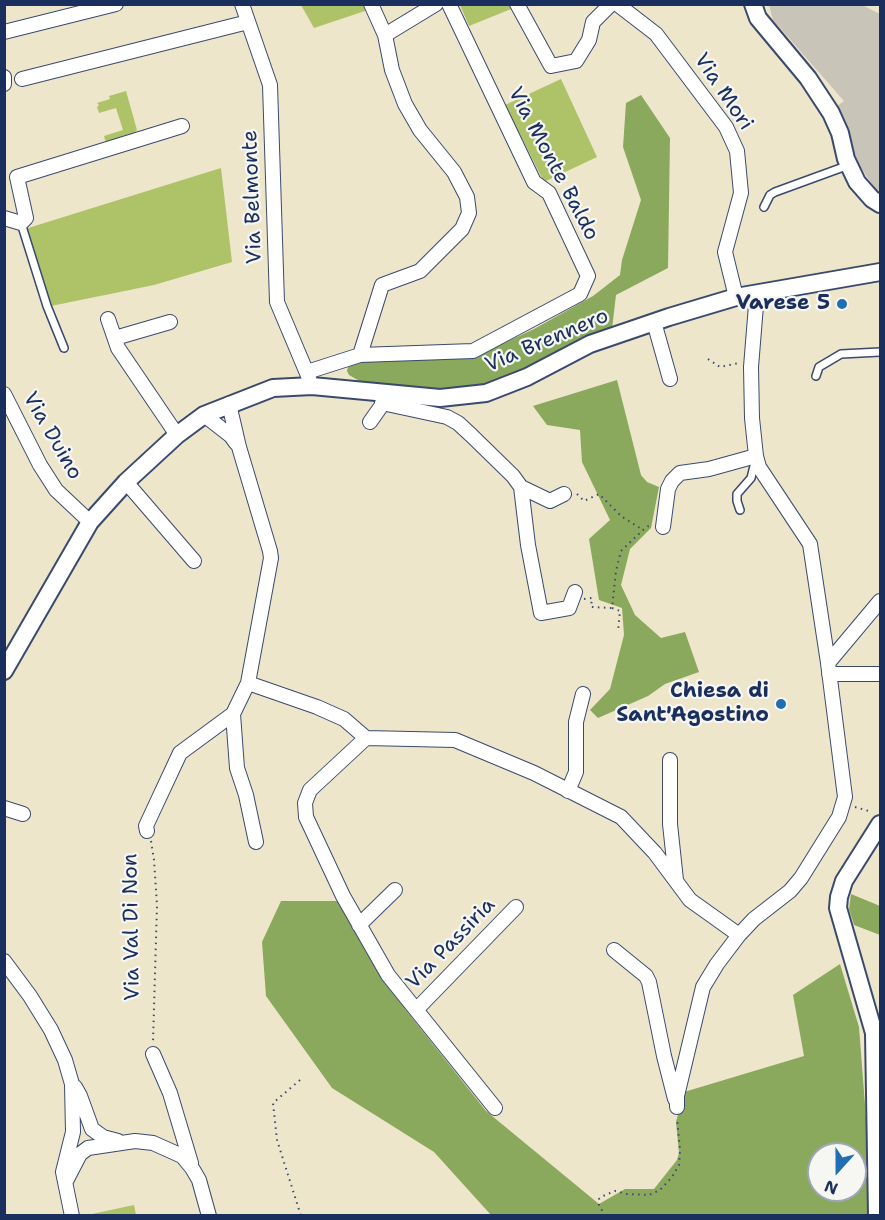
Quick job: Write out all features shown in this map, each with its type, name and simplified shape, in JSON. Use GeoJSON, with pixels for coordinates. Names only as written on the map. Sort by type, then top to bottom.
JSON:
{"type":"FeatureCollection","features":[{"type":"Feature","properties":{"kind":"street"},"geometry":{"type":"LineString","coordinates":[[4,32],[116,4]]}},
{"type":"Feature","properties":{"kind":"street","name":"Via Belmonte"},"geometry":{"type":"LineString","coordinates":[[242,4],[270,86],[277,302],[309,379]]}},
{"type":"Feature","properties":{"kind":"street"},"geometry":{"type":"LineString","coordinates":[[360,355],[382,285],[420,271],[462,229],[469,213],[467,197],[454,172],[420,130],[405,104],[392,70],[385,35],[372,4]]}},
{"type":"Feature","properties":{"kind":"street"},"geometry":{"type":"LineString","coordinates":[[385,35],[436,4]]}},
{"type":"Feature","properties":{"kind":"street","name":"Via Monte Baldo"},"geometry":{"type":"LineString","coordinates":[[309,379],[360,355],[473,351],[580,294],[588,276],[549,193],[534,182],[449,4]]}},
{"type":"Feature","properties":{"kind":"street"},"geometry":{"type":"LineString","coordinates":[[517,4],[550,66],[576,61],[589,40],[593,22],[611,4]]}},
{"type":"Feature","properties":{"kind":"street","name":"Via Mori"},"geometry":{"type":"LineString","coordinates":[[618,4],[656,34],[726,128],[737,151],[741,193],[725,252],[736,297]]}},
{"type":"Feature","properties":{"kind":"street"},"geometry":{"type":"LineString","coordinates":[[753,4],[758,18],[808,78],[831,113],[857,182],[872,199],[880,204]]}},
{"type":"Feature","properties":{"kind":"street"},"geometry":{"type":"LineString","coordinates":[[22,79],[248,22]]}},
{"type":"Feature","properties":{"kind":"street"},"geometry":{"type":"LineString","coordinates":[[4,77],[4,84]]}},
{"type":"Feature","properties":{"kind":"street"},"geometry":{"type":"LineString","coordinates":[[4,218],[21,222],[26,218],[17,177],[182,126]]}},
{"type":"Feature","properties":{"kind":"street","name":"Via Brennero"},"geometry":{"type":"LineString","coordinates":[[4,671],[90,522],[126,482],[177,435],[204,415],[273,388],[309,379],[383,398],[440,398],[486,393],[527,377],[590,344],[654,322],[736,297],[880,272]]}},
{"type":"Feature","properties":{"kind":"street"},"geometry":{"type":"LineString","coordinates":[[676,1107],[702,987],[739,935],[754,919],[790,891],[801,878],[839,817],[844,804],[829,668],[810,544],[759,467],[756,456],[752,418],[751,367],[757,293]]}},
{"type":"Feature","properties":{"kind":"street"},"geometry":{"type":"LineString","coordinates":[[108,319],[118,348],[177,435]]}},
{"type":"Feature","properties":{"kind":"street"},"geometry":{"type":"LineString","coordinates":[[115,338],[170,322]]}},
{"type":"Feature","properties":{"kind":"street"},"geometry":{"type":"LineString","coordinates":[[654,322],[670,379]]}},
{"type":"Feature","properties":{"kind":"street"},"geometry":{"type":"LineString","coordinates":[[370,422],[383,398],[447,417],[458,423],[513,476],[521,487],[550,501],[564,494]]}},
{"type":"Feature","properties":{"kind":"street","name":"Via Duino"},"geometry":{"type":"LineString","coordinates":[[6,399],[40,465],[56,490],[90,522]]}},
{"type":"Feature","properties":{"kind":"street","name":"Via Val Di Non"},"geometry":{"type":"LineString","coordinates":[[147,831],[146,826],[180,753],[233,714],[248,683],[271,558],[229,404]]}},
{"type":"Feature","properties":{"kind":"street","name":"Via Val Di Non"},"geometry":{"type":"LineString","coordinates":[[204,415],[231,436],[239,447]]}},
{"type":"Feature","properties":{"kind":"street"},"geometry":{"type":"LineString","coordinates":[[23,447],[37,472],[56,490]]}},
{"type":"Feature","properties":{"kind":"street"},"geometry":{"type":"LineString","coordinates":[[663,521],[668,489],[680,473],[710,469],[756,456]]}},
{"type":"Feature","properties":{"kind":"street"},"geometry":{"type":"LineString","coordinates":[[126,482],[194,561]]}},
{"type":"Feature","properties":{"kind":"street"},"geometry":{"type":"LineString","coordinates":[[521,487],[528,545],[542,613],[569,608],[574,596]]}},
{"type":"Feature","properties":{"kind":"street"},"geometry":{"type":"LineString","coordinates":[[829,668],[880,601]]}},
{"type":"Feature","properties":{"kind":"street"},"geometry":{"type":"LineString","coordinates":[[829,668],[880,674]]}},
{"type":"Feature","properties":{"kind":"street"},"geometry":{"type":"LineString","coordinates":[[248,683],[344,719],[366,738],[454,740],[534,773],[621,817],[629,823],[690,900],[739,935]]}},
{"type":"Feature","properties":{"kind":"street"},"geometry":{"type":"LineString","coordinates":[[568,790],[576,772],[576,722],[583,694]]}},
{"type":"Feature","properties":{"kind":"street"},"geometry":{"type":"LineString","coordinates":[[233,714],[237,768],[246,795],[256,842]]}},
{"type":"Feature","properties":{"kind":"street","name":"Via Passiria"},"geometry":{"type":"LineString","coordinates":[[366,738],[310,790],[305,803],[306,818],[343,897],[388,975],[495,1108]]}},
{"type":"Feature","properties":{"kind":"street"},"geometry":{"type":"LineString","coordinates":[[670,760],[670,824],[676,880]]}},
{"type":"Feature","properties":{"kind":"street"},"geometry":{"type":"LineString","coordinates":[[4,808],[23,814]]}},
{"type":"Feature","properties":{"kind":"street"},"geometry":{"type":"LineString","coordinates":[[877,1215],[877,1034],[838,908],[844,881],[880,824]]}},
{"type":"Feature","properties":{"kind":"street"},"geometry":{"type":"LineString","coordinates":[[359,925],[395,890]]}},
{"type":"Feature","properties":{"kind":"street","name":"Via Passiria"},"geometry":{"type":"LineString","coordinates":[[416,1010],[516,907]]}},
{"type":"Feature","properties":{"kind":"street"},"geometry":{"type":"LineString","coordinates":[[614,950],[646,976],[649,982],[676,1107]]}},
{"type":"Feature","properties":{"kind":"street"},"geometry":{"type":"LineString","coordinates":[[4,961],[30,996],[66,1060],[84,1136],[63,1172],[72,1215]]}},
{"type":"Feature","properties":{"kind":"street"},"geometry":{"type":"LineString","coordinates":[[153,1054],[170,1093],[192,1168]]}},
{"type":"Feature","properties":{"kind":"street"},"geometry":{"type":"LineString","coordinates":[[64,1185],[80,1154],[84,1136],[80,1096],[72,1084]]}},
{"type":"Feature","properties":{"kind":"street"},"geometry":{"type":"LineString","coordinates":[[84,1136],[103,1137],[123,1143],[135,1141],[153,1143],[182,1156],[199,1180],[209,1215]]}},
{"type":"Feature","properties":{"kind":"lane"},"geometry":{"type":"LineString","coordinates":[[764,207],[770,195],[775,192],[849,165]]}},
{"type":"Feature","properties":{"kind":"lane"},"geometry":{"type":"LineString","coordinates":[[21,222],[47,306],[63,348]]}},
{"type":"Feature","properties":{"kind":"lane"},"geometry":{"type":"LineString","coordinates":[[816,376],[819,367],[842,354],[880,352]]}},
{"type":"Feature","properties":{"kind":"lane"},"geometry":{"type":"LineString","coordinates":[[740,510],[737,494],[751,478],[756,456]]}},
{"type":"Feature","properties":{"kind":"path"},"geometry":{"type":"LineString","coordinates":[[708,359],[720,367],[732,365]]}},
{"type":"Feature","properties":{"kind":"path"},"geometry":{"type":"LineString","coordinates":[[564,494],[572,490],[584,501],[599,494],[621,516],[642,530]]}},
{"type":"Feature","properties":{"kind":"path"},"geometry":{"type":"LineString","coordinates":[[612,608],[616,571],[621,551],[642,530],[663,521]]}},
{"type":"Feature","properties":{"kind":"path"},"geometry":{"type":"LineString","coordinates":[[574,596],[592,598],[591,607],[612,608],[620,611],[618,631]]}},
{"type":"Feature","properties":{"kind":"path"},"geometry":{"type":"LineString","coordinates":[[844,804],[880,815]]}},
{"type":"Feature","properties":{"kind":"path","name":"Via Val Di Non"},"geometry":{"type":"LineString","coordinates":[[147,831],[152,842],[156,905],[153,1054]]}},
{"type":"Feature","properties":{"kind":"path"},"geometry":{"type":"LineString","coordinates":[[300,1080],[273,1103],[277,1140],[301,1215]]}},
{"type":"Feature","properties":{"kind":"path"},"geometry":{"type":"LineString","coordinates":[[605,1215],[599,1204],[599,1199],[603,1196],[615,1191],[650,1195],[660,1190],[679,1166],[680,1150],[676,1107]]}},
{"type":"Feature","properties":{"kind":"shaded area"},"geometry":{"type":"Polygon","coordinates":[[[769,5],[862,5],[880,14],[880,194],[859,165],[836,107],[844,101],[773,20],[769,5]]]}},
{"type":"Feature","properties":{"kind":"green space"},"geometry":{"type":"Polygon","coordinates":[[[301,5],[364,5],[365,11],[314,28],[301,5]]]}},
{"type":"Feature","properties":{"kind":"green space"},"geometry":{"type":"Polygon","coordinates":[[[460,5],[509,5],[511,9],[469,26],[460,5]]]}},
{"type":"Feature","properties":{"kind":"green space"},"geometry":{"type":"Polygon","coordinates":[[[561,79],[597,157],[544,182],[505,105],[561,79]]]}},
{"type":"Feature","properties":{"kind":"green space"},"geometry":{"type":"Polygon","coordinates":[[[126,91],[137,130],[106,143],[104,136],[123,130],[116,108],[99,113],[97,103],[110,99],[109,96],[126,91]]]}},
{"type":"Feature","properties":{"kind":"green space"},"geometry":{"type":"Polygon","coordinates":[[[641,95],[670,138],[668,268],[616,295],[612,329],[527,371],[485,386],[438,392],[363,383],[349,375],[348,367],[363,360],[474,357],[534,329],[593,296],[620,275],[622,260],[641,200],[623,147],[626,103],[641,95]]]}},
{"type":"Feature","properties":{"kind":"green space"},"geometry":{"type":"Polygon","coordinates":[[[221,168],[232,262],[154,285],[51,306],[25,229],[221,168]]]}},
{"type":"Feature","properties":{"kind":"green space"},"geometry":{"type":"Polygon","coordinates":[[[617,380],[641,475],[647,482],[659,487],[651,528],[630,549],[621,585],[635,615],[661,638],[685,632],[699,672],[665,684],[648,696],[598,718],[590,710],[610,689],[624,635],[622,608],[599,600],[589,539],[610,520],[582,462],[580,430],[547,425],[533,406],[617,380]]]}},
{"type":"Feature","properties":{"kind":"green space"},"geometry":{"type":"Polygon","coordinates":[[[851,894],[880,906],[880,935],[854,925],[849,909],[851,894]]]}},
{"type":"Feature","properties":{"kind":"green space"},"geometry":{"type":"Polygon","coordinates":[[[281,901],[339,901],[368,955],[405,1009],[486,1111],[599,1204],[625,1189],[654,1189],[677,1160],[679,1153],[676,1122],[684,1092],[804,1056],[793,995],[840,964],[859,1027],[869,1157],[869,1215],[491,1215],[434,1152],[332,1088],[266,996],[262,942],[281,901]]]}},
{"type":"Feature","properties":{"kind":"green space"},"geometry":{"type":"Polygon","coordinates":[[[134,1205],[136,1215],[92,1215],[92,1214],[134,1205]]]}},
{"type":"Feature","properties":{"kind":"place","name":"Varese 5"},"geometry":{"type":"Point","coordinates":[842,304]}},
{"type":"Feature","properties":{"kind":"place","name":"Chiesa di Sant'Agostino"},"geometry":{"type":"Point","coordinates":[781,704]}}]}
